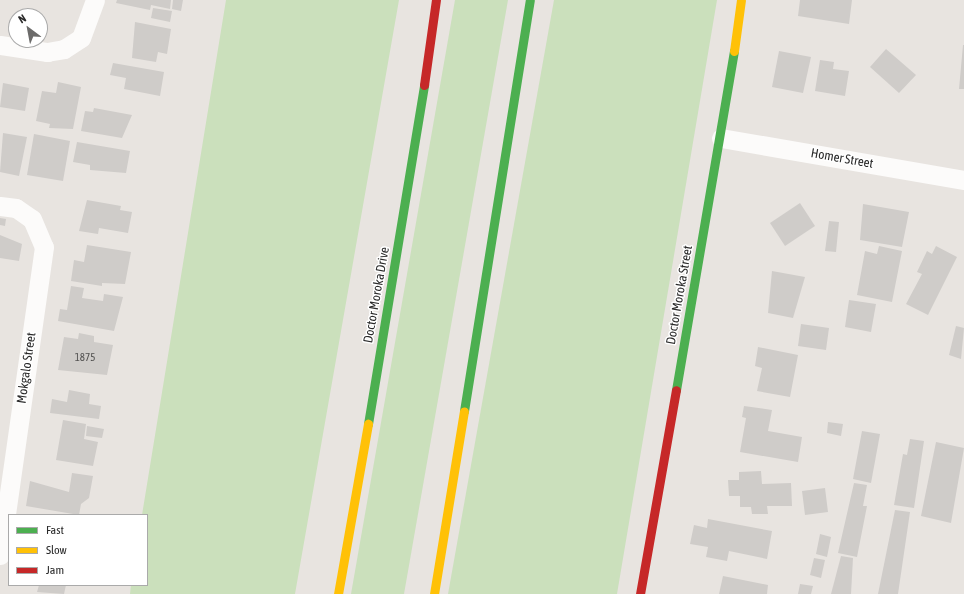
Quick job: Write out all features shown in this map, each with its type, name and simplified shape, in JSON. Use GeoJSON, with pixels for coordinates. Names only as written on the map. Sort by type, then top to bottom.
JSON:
{"type":"FeatureCollection","features":[{"type":"Feature","properties":{"kind":"street"},"geometry":{"type":"LineString","coordinates":[[0,45],[47,52],[64,49],[81,38],[95,0]]}},
{"type":"Feature","properties":{"kind":"street","name":"Doctor Moroka Drive"},"geometry":{"type":"LineString","coordinates":[[338,594],[405,211],[436,0]]}},
{"type":"Feature","properties":{"kind":"street"},"geometry":{"type":"LineString","coordinates":[[434,594],[530,0]]}},
{"type":"Feature","properties":{"kind":"street","name":"Doctor Moroka Street"},"geometry":{"type":"LineString","coordinates":[[640,594],[721,138],[741,0]]}},
{"type":"Feature","properties":{"kind":"street","name":"Homer Street"},"geometry":{"type":"LineString","coordinates":[[721,138],[964,180]]}},
{"type":"Feature","properties":{"kind":"street","name":"Mokgalo Street"},"geometry":{"type":"LineString","coordinates":[[0,206],[16,208],[32,219],[44,247],[0,555]]}},
{"type":"Feature","properties":{"kind":"green space"},"geometry":{"type":"Polygon","coordinates":[[[226,0],[399,0],[295,594],[130,594],[131,586],[148,586],[148,514],[142,514],[226,0]]]}},
{"type":"Feature","properties":{"kind":"green space"},"geometry":{"type":"Polygon","coordinates":[[[455,0],[508,0],[404,594],[351,594],[455,0]]]}},
{"type":"Feature","properties":{"kind":"green space"},"geometry":{"type":"Polygon","coordinates":[[[554,0],[717,0],[617,594],[448,594],[554,0]]]}},
{"type":"Feature","properties":{"kind":"building"},"geometry":{"type":"Polygon","coordinates":[[[117,0],[171,0],[170,9],[151,5],[150,10],[116,3],[117,0]]]}},
{"type":"Feature","properties":{"kind":"building"},"geometry":{"type":"Polygon","coordinates":[[[173,0],[183,0],[181,11],[172,9],[173,0]]]}},
{"type":"Feature","properties":{"kind":"building"},"geometry":{"type":"Polygon","coordinates":[[[800,0],[852,0],[849,24],[798,16],[800,0]]]}},
{"type":"Feature","properties":{"kind":"building"},"geometry":{"type":"Polygon","coordinates":[[[153,8],[172,11],[170,22],[151,18],[153,8]]]}},
{"type":"Feature","properties":{"kind":"building"},"geometry":{"type":"Polygon","coordinates":[[[135,22],[171,29],[167,54],[158,52],[156,62],[132,58],[135,22]]]}},
{"type":"Feature","properties":{"kind":"building"},"geometry":{"type":"Polygon","coordinates":[[[963,45],[964,89],[959,89],[963,45]]]}},
{"type":"Feature","properties":{"kind":"building"},"geometry":{"type":"Polygon","coordinates":[[[886,49],[916,75],[899,93],[870,67],[886,49]]]}},
{"type":"Feature","properties":{"kind":"building"},"geometry":{"type":"Polygon","coordinates":[[[779,51],[811,57],[803,93],[772,87],[779,51]]]}},
{"type":"Feature","properties":{"kind":"building"},"geometry":{"type":"Polygon","coordinates":[[[820,60],[834,62],[833,69],[849,71],[845,96],[815,91],[820,60]]]}},
{"type":"Feature","properties":{"kind":"building"},"geometry":{"type":"Polygon","coordinates":[[[113,63],[164,72],[160,96],[124,89],[126,78],[110,75],[113,63]]]}},
{"type":"Feature","properties":{"kind":"building"},"geometry":{"type":"Polygon","coordinates":[[[58,82],[81,87],[73,129],[49,128],[50,124],[36,121],[42,91],[56,93],[58,82]]]}},
{"type":"Feature","properties":{"kind":"building"},"geometry":{"type":"Polygon","coordinates":[[[3,83],[29,88],[25,111],[0,107],[3,83]]]}},
{"type":"Feature","properties":{"kind":"building"},"geometry":{"type":"Polygon","coordinates":[[[94,108],[132,115],[122,138],[81,131],[85,111],[93,112],[94,108]]]}},
{"type":"Feature","properties":{"kind":"building"},"geometry":{"type":"Polygon","coordinates":[[[3,133],[27,137],[19,176],[0,172],[3,133]]]}},
{"type":"Feature","properties":{"kind":"building"},"geometry":{"type":"Polygon","coordinates":[[[34,134],[70,141],[63,181],[27,175],[34,134]]]}},
{"type":"Feature","properties":{"kind":"building"},"geometry":{"type":"Polygon","coordinates":[[[77,142],[130,151],[126,173],[90,170],[90,165],[73,162],[77,142]]]}},
{"type":"Feature","properties":{"kind":"building"},"geometry":{"type":"Polygon","coordinates":[[[87,200],[121,206],[120,210],[132,212],[128,233],[99,228],[98,234],[79,231],[87,200]]]}},
{"type":"Feature","properties":{"kind":"building"},"geometry":{"type":"Polygon","coordinates":[[[800,203],[815,226],[785,246],[770,223],[800,203]]]}},
{"type":"Feature","properties":{"kind":"building"},"geometry":{"type":"Polygon","coordinates":[[[863,204],[909,212],[902,247],[860,240],[863,204]]]}},
{"type":"Feature","properties":{"kind":"building"},"geometry":{"type":"Polygon","coordinates":[[[0,218],[6,219],[5,226],[0,225],[0,218]]]}},
{"type":"Feature","properties":{"kind":"building"},"geometry":{"type":"Polygon","coordinates":[[[829,221],[839,222],[836,252],[825,251],[829,221]]]}},
{"type":"Feature","properties":{"kind":"building"},"geometry":{"type":"Polygon","coordinates":[[[0,235],[22,244],[19,261],[0,258],[0,235]]]}},
{"type":"Feature","properties":{"kind":"building"},"geometry":{"type":"Polygon","coordinates":[[[87,245],[131,252],[125,284],[102,283],[102,286],[71,281],[74,260],[84,262],[87,245]]]}},
{"type":"Feature","properties":{"kind":"building"},"geometry":{"type":"Polygon","coordinates":[[[879,246],[902,251],[892,302],[857,295],[865,251],[877,254],[879,246]]]}},
{"type":"Feature","properties":{"kind":"building"},"geometry":{"type":"Polygon","coordinates":[[[936,246],[957,257],[928,315],[906,304],[922,274],[917,272],[927,251],[932,254],[936,246]]]}},
{"type":"Feature","properties":{"kind":"building"},"geometry":{"type":"Polygon","coordinates":[[[772,271],[805,277],[793,318],[768,313],[772,271]]]}},
{"type":"Feature","properties":{"kind":"building"},"geometry":{"type":"Polygon","coordinates":[[[71,286],[84,288],[82,298],[103,301],[104,294],[123,297],[114,331],[58,321],[60,309],[67,310],[71,286]]]}},
{"type":"Feature","properties":{"kind":"building"},"geometry":{"type":"Polygon","coordinates":[[[849,300],[876,304],[871,332],[845,327],[849,300]]]}},
{"type":"Feature","properties":{"kind":"building"},"geometry":{"type":"Polygon","coordinates":[[[801,324],[829,328],[826,350],[798,346],[801,324]]]}},
{"type":"Feature","properties":{"kind":"building"},"geometry":{"type":"Polygon","coordinates":[[[956,326],[964,328],[961,359],[949,355],[956,326]]]}},
{"type":"Feature","properties":{"kind":"building"},"geometry":{"type":"Polygon","coordinates":[[[79,333],[94,336],[94,342],[113,345],[107,375],[58,370],[64,337],[78,339],[79,333]]]}},
{"type":"Feature","properties":{"kind":"building"},"geometry":{"type":"Polygon","coordinates":[[[758,347],[798,355],[790,397],[757,391],[762,368],[755,366],[758,347]]]}},
{"type":"Feature","properties":{"kind":"building"},"geometry":{"type":"Polygon","coordinates":[[[69,390],[90,394],[89,404],[101,406],[99,419],[50,413],[52,399],[67,402],[69,390]]]}},
{"type":"Feature","properties":{"kind":"building"},"geometry":{"type":"Polygon","coordinates":[[[744,406],[772,410],[768,431],[802,437],[798,462],[740,452],[746,418],[742,417],[744,406]]]}},
{"type":"Feature","properties":{"kind":"building"},"geometry":{"type":"Polygon","coordinates":[[[63,420],[86,424],[84,439],[98,442],[93,466],[56,460],[63,420]]]}},
{"type":"Feature","properties":{"kind":"building"},"geometry":{"type":"Polygon","coordinates":[[[828,422],[843,424],[841,436],[827,433],[828,422]]]}},
{"type":"Feature","properties":{"kind":"building"},"geometry":{"type":"Polygon","coordinates":[[[87,426],[104,429],[102,438],[86,436],[87,426]]]}},
{"type":"Feature","properties":{"kind":"building"},"geometry":{"type":"Polygon","coordinates":[[[862,431],[880,434],[871,483],[853,479],[862,431]]]}},
{"type":"Feature","properties":{"kind":"building"},"geometry":{"type":"Polygon","coordinates":[[[910,439],[924,441],[914,508],[894,505],[903,454],[907,455],[910,439]]]}},
{"type":"Feature","properties":{"kind":"building"},"geometry":{"type":"Polygon","coordinates":[[[936,442],[964,448],[951,523],[921,516],[936,442]]]}},
{"type":"Feature","properties":{"kind":"building"},"geometry":{"type":"Polygon","coordinates":[[[761,471],[762,484],[791,483],[792,506],[767,506],[768,514],[752,514],[751,507],[740,507],[740,496],[729,496],[728,480],[739,480],[739,472],[761,471]]]}},
{"type":"Feature","properties":{"kind":"building"},"geometry":{"type":"Polygon","coordinates":[[[72,473],[93,476],[89,498],[81,504],[79,514],[26,506],[30,481],[69,492],[72,473]]]}},
{"type":"Feature","properties":{"kind":"building"},"geometry":{"type":"Polygon","coordinates":[[[854,483],[867,485],[863,506],[867,506],[857,557],[838,553],[854,483]]]}},
{"type":"Feature","properties":{"kind":"building"},"geometry":{"type":"Polygon","coordinates":[[[825,488],[828,512],[805,515],[802,491],[825,488]]]}},
{"type":"Feature","properties":{"kind":"building"},"geometry":{"type":"Polygon","coordinates":[[[895,510],[910,512],[898,594],[878,594],[895,510]]]}},
{"type":"Feature","properties":{"kind":"building"},"geometry":{"type":"Polygon","coordinates":[[[708,519],[772,531],[767,559],[729,551],[727,561],[706,557],[708,547],[690,544],[694,525],[707,528],[708,519]]]}},
{"type":"Feature","properties":{"kind":"building"},"geometry":{"type":"Polygon","coordinates":[[[820,534],[831,537],[827,557],[816,554],[820,534]]]}},
{"type":"Feature","properties":{"kind":"building"},"geometry":{"type":"Polygon","coordinates":[[[841,556],[853,558],[851,594],[831,594],[841,556]]]}},
{"type":"Feature","properties":{"kind":"building"},"geometry":{"type":"Polygon","coordinates":[[[814,558],[825,560],[821,578],[810,575],[814,558]]]}},
{"type":"Feature","properties":{"kind":"building"},"geometry":{"type":"Polygon","coordinates":[[[723,576],[768,585],[767,594],[719,594],[723,576]]]}},
{"type":"Feature","properties":{"kind":"building"},"geometry":{"type":"Polygon","coordinates":[[[800,584],[813,586],[811,594],[798,594],[800,584]]]}},
{"type":"Feature","properties":{"kind":"building"},"geometry":{"type":"Polygon","coordinates":[[[39,586],[66,586],[64,594],[37,592],[39,586]]]}},
{"type":"Feature","properties":{"kind":"traffic: fast"},"geometry":{"type":"LineString","coordinates":[[464,411],[530,0]]}},
{"type":"Feature","properties":{"kind":"traffic: fast"},"geometry":{"type":"LineString","coordinates":[[676,390],[734,51]]}},
{"type":"Feature","properties":{"kind":"traffic: fast"},"geometry":{"type":"LineString","coordinates":[[368,424],[424,85]]}},
{"type":"Feature","properties":{"kind":"traffic: slow"},"geometry":{"type":"LineString","coordinates":[[734,51],[741,0]]}},
{"type":"Feature","properties":{"kind":"traffic: slow"},"geometry":{"type":"LineString","coordinates":[[434,594],[464,411]]}},
{"type":"Feature","properties":{"kind":"traffic: slow"},"geometry":{"type":"LineString","coordinates":[[338,594],[368,424]]}},
{"type":"Feature","properties":{"kind":"traffic: jam"},"geometry":{"type":"LineString","coordinates":[[424,85],[436,0]]}},
{"type":"Feature","properties":{"kind":"traffic: jam"},"geometry":{"type":"LineString","coordinates":[[640,594],[676,390]]}}]}
